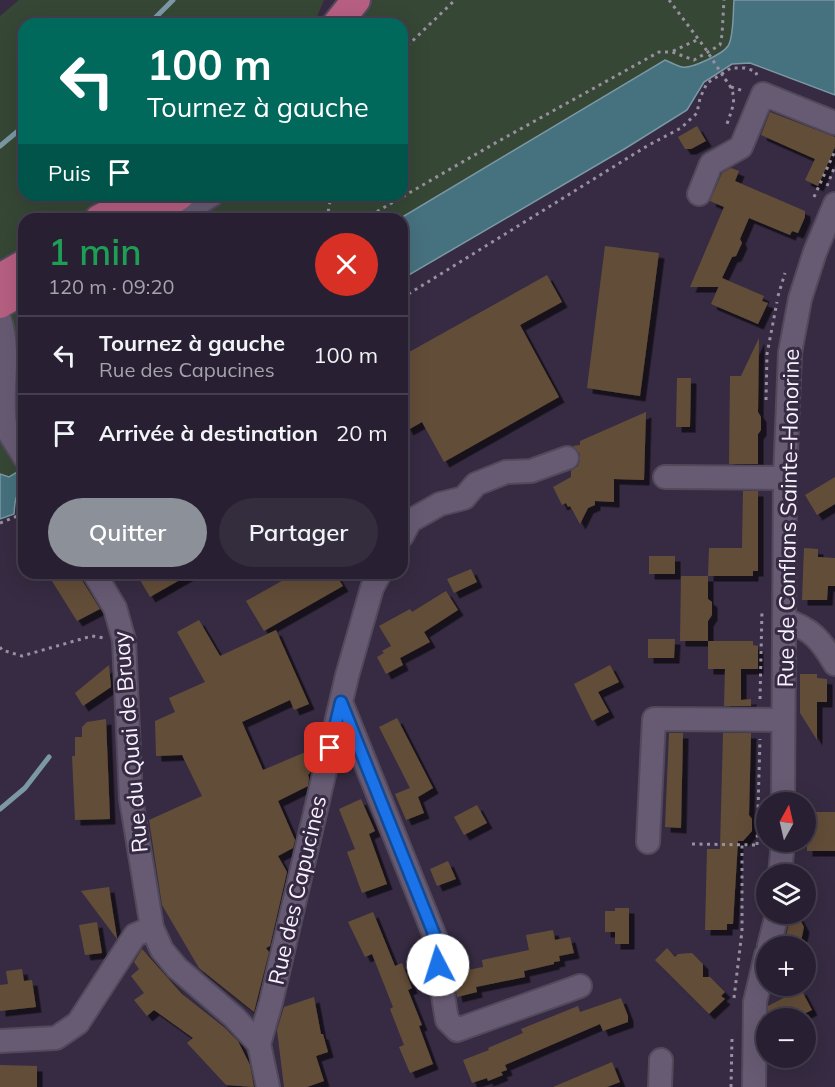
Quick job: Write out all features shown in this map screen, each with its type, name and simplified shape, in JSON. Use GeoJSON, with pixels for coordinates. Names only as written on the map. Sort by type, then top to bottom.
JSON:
{"type":"FeatureCollection","features":[{"type":"Feature","properties":{"kind":"main road"},"geometry":{"type":"LineString","coordinates":[[338,18],[343,0]]}},
{"type":"Feature","properties":{"kind":"main road"},"geometry":{"type":"LineString","coordinates":[[341,18],[356,0]]}},
{"type":"Feature","properties":{"kind":"main road"},"geometry":{"type":"LineString","coordinates":[[112,213],[134,201]]}},
{"type":"Feature","properties":{"kind":"main road"},"geometry":{"type":"LineString","coordinates":[[153,213],[171,201]]}},
{"type":"Feature","properties":{"kind":"main road"},"geometry":{"type":"LineString","coordinates":[[0,278],[18,268]]}},
{"type":"Feature","properties":{"kind":"main road"},"geometry":{"type":"LineString","coordinates":[[0,304],[18,294]]}},
{"type":"Feature","properties":{"kind":"street"},"geometry":{"type":"LineString","coordinates":[[699,194],[711,164],[741,147],[763,94],[835,123]]}},
{"type":"Feature","properties":{"kind":"street"},"geometry":{"type":"LineString","coordinates":[[184,213],[202,201]]}},
{"type":"Feature","properties":{"kind":"street","name":"Rue de Conflans Sainte-Honorine"},"geometry":{"type":"LineString","coordinates":[[783,792],[785,478],[789,353],[795,321],[815,252],[835,204]]}},
{"type":"Feature","properties":{"kind":"street"},"geometry":{"type":"LineString","coordinates":[[0,292],[18,281]]}},
{"type":"Feature","properties":{"kind":"street"},"geometry":{"type":"LineString","coordinates":[[0,320],[3,329],[2,406],[5,423],[18,446]]}},
{"type":"Feature","properties":{"kind":"street"},"geometry":{"type":"LineString","coordinates":[[408,526],[440,504],[464,498],[477,484],[506,472],[531,471],[567,458]]}},
{"type":"Feature","properties":{"kind":"street"},"geometry":{"type":"LineString","coordinates":[[665,477],[785,478]]}},
{"type":"Feature","properties":{"kind":"street","name":"Rue du Quai de Bruay"},"geometry":{"type":"LineString","coordinates":[[98,579],[115,608],[124,640],[131,799],[152,928],[162,950],[177,968],[234,1017],[259,1044]]}},
{"type":"Feature","properties":{"kind":"street","name":"Rue des Capucines"},"geometry":{"type":"LineString","coordinates":[[259,1044],[271,1002],[341,702],[372,588],[377,579]]}},
{"type":"Feature","properties":{"kind":"street"},"geometry":{"type":"LineString","coordinates":[[784,620],[798,624],[812,632],[823,644],[835,664]]}},
{"type":"Feature","properties":{"kind":"street"},"geometry":{"type":"LineString","coordinates":[[341,702],[440,949],[438,965],[447,1020],[457,1030],[580,986]]}},
{"type":"Feature","properties":{"kind":"street"},"geometry":{"type":"LineString","coordinates":[[648,842],[654,719],[783,720]]}},
{"type":"Feature","properties":{"kind":"street"},"geometry":{"type":"LineString","coordinates":[[0,1041],[56,1038],[78,1023],[135,935],[152,928]]}},
{"type":"Feature","properties":{"kind":"street"},"geometry":{"type":"LineString","coordinates":[[754,1087],[756,996]]}},
{"type":"Feature","properties":{"kind":"street"},"geometry":{"type":"LineString","coordinates":[[259,1044],[268,1087]]}},
{"type":"Feature","properties":{"kind":"street"},"geometry":{"type":"LineString","coordinates":[[660,1087],[661,1060]]}},
{"type":"Feature","properties":{"kind":"path"},"geometry":{"type":"LineString","coordinates":[[408,45],[455,0]]}},
{"type":"Feature","properties":{"kind":"path"},"geometry":{"type":"LineString","coordinates":[[669,0],[732,87]]}},
{"type":"Feature","properties":{"kind":"path"},"geometry":{"type":"LineString","coordinates":[[408,194],[659,52],[672,52],[694,60],[720,45],[724,0]]}},
{"type":"Feature","properties":{"kind":"path"},"geometry":{"type":"LineString","coordinates":[[672,52],[699,39]]}},
{"type":"Feature","properties":{"kind":"path"},"geometry":{"type":"LineString","coordinates":[[408,294],[647,146],[681,128],[697,113],[707,82],[731,68],[755,71],[763,94]]}},
{"type":"Feature","properties":{"kind":"path"},"geometry":{"type":"LineString","coordinates":[[374,213],[395,201]]}},
{"type":"Feature","properties":{"kind":"path"},"geometry":{"type":"LineString","coordinates":[[0,523],[18,515]]}},
{"type":"Feature","properties":{"kind":"path"},"geometry":{"type":"LineString","coordinates":[[0,647],[2,650],[22,656],[92,636],[124,640]]}},
{"type":"Feature","properties":{"kind":"path"},"geometry":{"type":"LineString","coordinates":[[692,844],[756,844]]}},
{"type":"Feature","properties":{"kind":"path"},"geometry":{"type":"LineString","coordinates":[[733,1007],[742,931],[742,845]]}},
{"type":"Feature","properties":{"kind":"path"},"geometry":{"type":"LineString","coordinates":[[731,1087],[733,1031]]}},
{"type":"Feature","properties":{"kind":"green space"},"geometry":{"type":"Polygon","coordinates":[[[19,0],[324,0],[316,18],[18,18],[18,201],[108,201],[86,213],[18,213],[18,250],[0,261],[0,16],[19,0]]]}},
{"type":"Feature","properties":{"kind":"green space"},"geometry":{"type":"Polygon","coordinates":[[[371,0],[734,0],[730,42],[714,57],[686,67],[665,60],[408,214],[170,213],[186,201],[408,201],[408,18],[359,18],[371,0]]]}},
{"type":"Feature","properties":{"kind":"green space"},"geometry":{"type":"Polygon","coordinates":[[[18,306],[18,472],[9,477],[0,474],[0,319],[18,306]]]}},
{"type":"Feature","properties":{"kind":"water"},"geometry":{"type":"Polygon","coordinates":[[[734,0],[835,0],[835,95],[750,63],[732,64],[704,82],[687,110],[408,275],[408,214],[665,60],[686,67],[714,57],[728,46],[732,30],[734,0]]]}},
{"type":"Feature","properties":{"kind":"water"},"geometry":{"type":"Polygon","coordinates":[[[18,472],[18,494],[14,514],[0,519],[0,474],[9,477],[18,472]]]}},
{"type":"Feature","properties":{"kind":"building"},"geometry":{"type":"Polygon","coordinates":[[[770,112],[835,137],[835,147],[818,186],[805,180],[815,159],[761,135],[770,112]]]}},
{"type":"Feature","properties":{"kind":"building"},"geometry":{"type":"Polygon","coordinates":[[[697,126],[706,141],[691,149],[685,149],[678,137],[697,126]]]}},
{"type":"Feature","properties":{"kind":"building"},"geometry":{"type":"Polygon","coordinates":[[[731,168],[739,171],[735,181],[805,211],[805,217],[798,233],[792,231],[790,235],[749,218],[740,239],[742,243],[722,278],[764,296],[762,301],[768,303],[758,324],[711,304],[718,287],[690,287],[724,207],[710,201],[722,173],[731,168]]]}},
{"type":"Feature","properties":{"kind":"building"},"geometry":{"type":"Polygon","coordinates":[[[605,246],[659,253],[640,396],[587,388],[605,246]]]}},
{"type":"Feature","properties":{"kind":"building"},"geometry":{"type":"Polygon","coordinates":[[[547,275],[562,302],[520,325],[559,397],[444,462],[422,422],[408,430],[408,353],[547,275]]]}},
{"type":"Feature","properties":{"kind":"building"},"geometry":{"type":"Polygon","coordinates":[[[759,338],[758,412],[761,417],[761,430],[758,434],[758,464],[729,464],[730,376],[741,376],[759,338]]]}},
{"type":"Feature","properties":{"kind":"building"},"geometry":{"type":"Polygon","coordinates":[[[677,378],[691,378],[690,427],[676,427],[677,378]]]}},
{"type":"Feature","properties":{"kind":"building"},"geometry":{"type":"Polygon","coordinates":[[[646,412],[644,480],[614,479],[614,502],[595,501],[595,505],[588,508],[580,524],[570,506],[568,507],[566,503],[562,505],[553,487],[571,477],[571,471],[578,466],[580,454],[573,446],[580,445],[580,441],[646,412]]]}},
{"type":"Feature","properties":{"kind":"building"},"geometry":{"type":"Polygon","coordinates":[[[835,477],[835,504],[817,515],[805,495],[835,477]]]}},
{"type":"Feature","properties":{"kind":"building"},"geometry":{"type":"Polygon","coordinates":[[[743,491],[758,491],[758,571],[753,571],[753,576],[708,576],[709,548],[742,548],[743,491]]]}},
{"type":"Feature","properties":{"kind":"building"},"geometry":{"type":"Polygon","coordinates":[[[804,548],[818,549],[818,557],[835,558],[835,586],[828,586],[827,600],[802,600],[804,548]]]}},
{"type":"Feature","properties":{"kind":"building"},"geometry":{"type":"Polygon","coordinates":[[[649,556],[675,556],[675,574],[649,574],[649,556]]]}},
{"type":"Feature","properties":{"kind":"building"},"geometry":{"type":"Polygon","coordinates":[[[471,569],[477,582],[454,593],[447,579],[471,569]]]}},
{"type":"Feature","properties":{"kind":"building"},"geometry":{"type":"Polygon","coordinates":[[[681,576],[708,576],[708,599],[712,602],[712,615],[708,621],[708,641],[680,641],[681,576]]]}},
{"type":"Feature","properties":{"kind":"building"},"geometry":{"type":"Polygon","coordinates":[[[51,579],[82,579],[100,609],[77,621],[51,579]]]}},
{"type":"Feature","properties":{"kind":"building"},"geometry":{"type":"Polygon","coordinates":[[[140,579],[182,579],[150,597],[140,579]]]}},
{"type":"Feature","properties":{"kind":"building"},"geometry":{"type":"Polygon","coordinates":[[[285,579],[339,579],[343,586],[264,631],[246,601],[285,579]]]}},
{"type":"Feature","properties":{"kind":"building"},"geometry":{"type":"Polygon","coordinates":[[[446,591],[458,610],[424,632],[430,642],[400,658],[403,665],[386,674],[377,657],[391,646],[379,626],[410,609],[412,612],[446,591]]]}},
{"type":"Feature","properties":{"kind":"building"},"geometry":{"type":"Polygon","coordinates":[[[199,620],[220,656],[276,630],[309,704],[294,710],[290,700],[242,722],[263,770],[308,751],[313,762],[308,775],[308,786],[278,801],[295,840],[293,848],[278,856],[287,872],[270,946],[266,948],[269,952],[254,1012],[199,968],[162,905],[149,820],[202,796],[182,755],[156,756],[155,721],[175,712],[169,698],[205,682],[177,632],[199,620]]]}},
{"type":"Feature","properties":{"kind":"building"},"geometry":{"type":"Polygon","coordinates":[[[648,639],[675,639],[674,658],[648,658],[648,639]]]}},
{"type":"Feature","properties":{"kind":"building"},"geometry":{"type":"Polygon","coordinates":[[[708,641],[753,641],[753,645],[758,646],[758,669],[741,669],[741,700],[751,699],[751,706],[724,706],[725,669],[708,669],[708,641]]]}},
{"type":"Feature","properties":{"kind":"building"},"geometry":{"type":"Polygon","coordinates":[[[109,665],[111,687],[83,706],[75,693],[109,665]]]}},
{"type":"Feature","properties":{"kind":"building"},"geometry":{"type":"Polygon","coordinates":[[[610,665],[619,682],[598,692],[609,712],[592,721],[574,684],[610,665]]]}},
{"type":"Feature","properties":{"kind":"building"},"geometry":{"type":"Polygon","coordinates":[[[800,674],[817,674],[817,678],[827,679],[827,702],[817,702],[817,740],[800,713],[800,674]]]}},
{"type":"Feature","properties":{"kind":"building"},"geometry":{"type":"Polygon","coordinates":[[[397,718],[433,788],[418,797],[424,813],[406,820],[395,794],[410,788],[379,727],[397,718]]]}},
{"type":"Feature","properties":{"kind":"building"},"geometry":{"type":"Polygon","coordinates":[[[106,719],[110,819],[75,820],[72,756],[75,756],[75,737],[82,737],[82,727],[87,722],[106,719]]]}},
{"type":"Feature","properties":{"kind":"building"},"geometry":{"type":"Polygon","coordinates":[[[669,733],[683,733],[681,828],[665,827],[669,733]]]}},
{"type":"Feature","properties":{"kind":"building"},"geometry":{"type":"Polygon","coordinates":[[[723,733],[751,733],[749,815],[752,819],[752,831],[743,841],[738,841],[733,924],[727,924],[727,930],[705,930],[707,849],[720,849],[723,733]]]}},
{"type":"Feature","properties":{"kind":"building"},"geometry":{"type":"Polygon","coordinates":[[[361,799],[375,831],[369,834],[387,884],[362,893],[347,852],[355,849],[339,809],[361,799]]]}},
{"type":"Feature","properties":{"kind":"building"},"geometry":{"type":"Polygon","coordinates":[[[477,805],[487,823],[464,835],[454,817],[477,805]]]}},
{"type":"Feature","properties":{"kind":"building"},"geometry":{"type":"Polygon","coordinates":[[[816,812],[835,812],[835,851],[816,851],[816,812]]]}},
{"type":"Feature","properties":{"kind":"building"},"geometry":{"type":"Polygon","coordinates":[[[448,861],[456,879],[437,886],[430,869],[448,861]]]}},
{"type":"Feature","properties":{"kind":"building"},"geometry":{"type":"Polygon","coordinates":[[[109,887],[117,938],[117,939],[81,891],[109,887]]]}},
{"type":"Feature","properties":{"kind":"building"},"geometry":{"type":"Polygon","coordinates":[[[615,908],[629,908],[629,944],[615,944],[615,932],[605,932],[605,911],[615,911],[615,908]]]}},
{"type":"Feature","properties":{"kind":"building"},"geometry":{"type":"Polygon","coordinates":[[[373,912],[395,966],[402,963],[412,988],[408,990],[422,1025],[419,1026],[433,1064],[410,1073],[399,1047],[404,1045],[390,1009],[393,1007],[372,954],[365,957],[348,922],[373,912]]]}},
{"type":"Feature","properties":{"kind":"building"},"geometry":{"type":"Polygon","coordinates":[[[97,922],[102,953],[85,955],[79,925],[97,922]]]}},
{"type":"Feature","properties":{"kind":"building"},"geometry":{"type":"Polygon","coordinates":[[[789,924],[802,924],[802,936],[786,936],[789,924]]]}},
{"type":"Feature","properties":{"kind":"building"},"geometry":{"type":"Polygon","coordinates":[[[553,930],[555,940],[570,937],[574,953],[559,956],[560,961],[554,964],[524,971],[525,977],[476,987],[477,992],[457,997],[453,973],[483,967],[482,960],[529,950],[526,935],[553,930]]]}},
{"type":"Feature","properties":{"kind":"building"},"geometry":{"type":"Polygon","coordinates":[[[667,948],[675,957],[678,954],[692,953],[703,964],[703,977],[710,977],[725,992],[721,996],[725,999],[709,1014],[655,960],[667,948]]]}},
{"type":"Feature","properties":{"kind":"building"},"geometry":{"type":"Polygon","coordinates":[[[142,949],[182,994],[238,1041],[250,1065],[254,1087],[226,1085],[187,1043],[193,1038],[154,1010],[147,1016],[134,1000],[144,993],[131,976],[139,969],[134,962],[142,949]]]}},
{"type":"Feature","properties":{"kind":"building"},"geometry":{"type":"Polygon","coordinates":[[[22,969],[24,981],[32,980],[36,1007],[0,1011],[0,985],[8,984],[6,971],[22,969]]]}},
{"type":"Feature","properties":{"kind":"building"},"geometry":{"type":"Polygon","coordinates":[[[787,996],[805,996],[811,1008],[768,1008],[787,996]]]}},
{"type":"Feature","properties":{"kind":"building"},"geometry":{"type":"Polygon","coordinates":[[[314,997],[321,1034],[323,1034],[328,1052],[316,1056],[324,1081],[307,1087],[284,1087],[277,1030],[284,1007],[314,997]]]}},
{"type":"Feature","properties":{"kind":"building"},"geometry":{"type":"Polygon","coordinates":[[[621,998],[628,1022],[603,1031],[600,1024],[505,1065],[507,1070],[501,1072],[503,1075],[488,1081],[487,1078],[472,1083],[463,1060],[523,1033],[521,1029],[578,1006],[580,1012],[621,998]]]}},
{"type":"Feature","properties":{"kind":"building"},"geometry":{"type":"Polygon","coordinates":[[[612,1062],[620,1082],[607,1087],[553,1087],[612,1062]]]}},
{"type":"Feature","properties":{"kind":"building"},"geometry":{"type":"Polygon","coordinates":[[[0,1065],[37,1066],[37,1087],[0,1087],[0,1065]]]}},
{"type":"Feature","properties":{"kind":"waterway"},"geometry":{"type":"LineString","coordinates":[[155,18],[173,0]]}},
{"type":"Feature","properties":{"kind":"waterway"},"geometry":{"type":"LineString","coordinates":[[0,146],[18,131]]}},
{"type":"Feature","properties":{"kind":"waterway"},"geometry":{"type":"LineString","coordinates":[[0,809],[25,788],[49,757]]}},
{"type":"Feature","properties":{"kind":"route"},"geometry":{"type":"LineString","coordinates":[[330,748],[341,702],[440,949],[438,965]]}}]}
